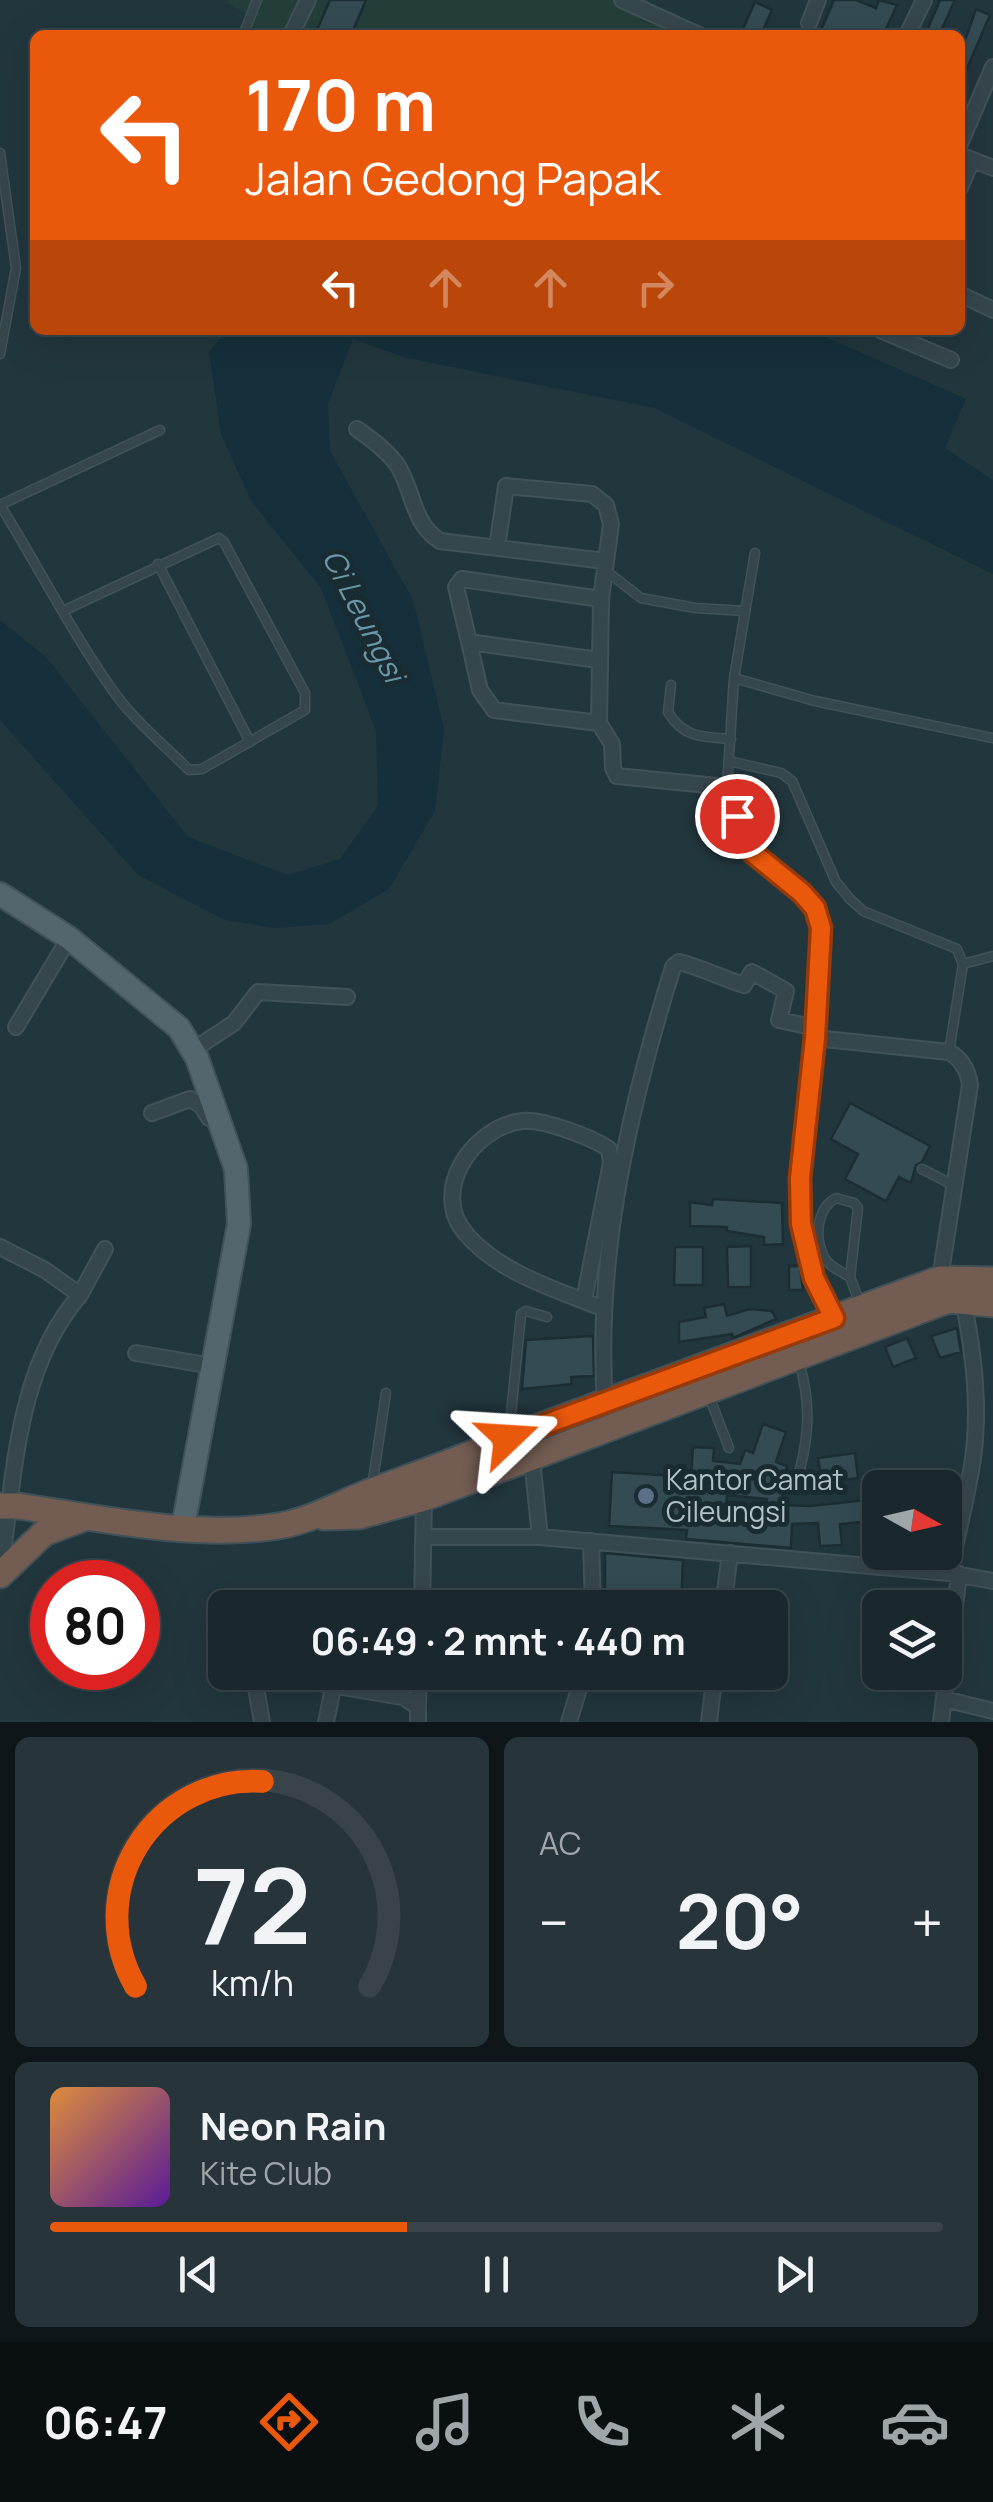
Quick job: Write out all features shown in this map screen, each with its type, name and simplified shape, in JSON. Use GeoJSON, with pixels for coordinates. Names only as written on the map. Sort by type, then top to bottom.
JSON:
{"type":"FeatureCollection","features":[{"type":"Feature","properties":{"kind":"highway"},"geometry":{"type":"LineString","coordinates":[[4,1506],[183,1527],[272,1528],[314,1517],[508,1438],[940,1279],[993,1280]]}},
{"type":"Feature","properties":{"kind":"highway"},"geometry":{"type":"LineString","coordinates":[[314,1517],[359,1516],[424,1498],[948,1300],[993,1304]]}},
{"type":"Feature","properties":{"kind":"highway"},"geometry":{"type":"LineString","coordinates":[[0,1574],[44,1533],[89,1516]]}},
{"type":"Feature","properties":{"kind":"main road"},"geometry":{"type":"LineString","coordinates":[[0,894],[78,944],[179,1028],[193,1050],[236,1169],[239,1224],[183,1527]]}},
{"type":"Feature","properties":{"kind":"street"},"geometry":{"type":"LineString","coordinates":[[293,30],[308,0]]}},
{"type":"Feature","properties":{"kind":"street"},"geometry":{"type":"LineString","coordinates":[[622,0],[689,30]]}},
{"type":"Feature","properties":{"kind":"street"},"geometry":{"type":"LineString","coordinates":[[809,23],[818,0]]}},
{"type":"Feature","properties":{"kind":"street"},"geometry":{"type":"LineString","coordinates":[[909,30],[924,0]]}},
{"type":"Feature","properties":{"kind":"street"},"geometry":{"type":"LineString","coordinates":[[965,132],[993,67]]}},
{"type":"Feature","properties":{"kind":"street"},"geometry":{"type":"LineString","coordinates":[[966,158],[993,168]]}},
{"type":"Feature","properties":{"kind":"street"},"geometry":{"type":"LineString","coordinates":[[965,296],[993,310]]}},
{"type":"Feature","properties":{"kind":"street"},"geometry":{"type":"LineString","coordinates":[[895,335],[951,360]]}},
{"type":"Feature","properties":{"kind":"street"},"geometry":{"type":"LineString","coordinates":[[357,429],[380,445],[398,467],[411,504],[431,536],[440,541],[604,565]]}},
{"type":"Feature","properties":{"kind":"street"},"geometry":{"type":"LineString","coordinates":[[498,548],[506,486],[596,496],[609,510],[611,524],[604,565],[598,660],[599,723],[612,744],[613,768],[618,776],[727,787],[748,845],[815,908],[821,928],[800,1178],[801,1224],[814,1278],[834,1318]]}},
{"type":"Feature","properties":{"kind":"street"},"geometry":{"type":"LineString","coordinates":[[599,723],[494,710],[480,690],[456,586],[462,579],[601,599]]}},
{"type":"Feature","properties":{"kind":"street"},"geometry":{"type":"LineString","coordinates":[[469,642],[598,660]]}},
{"type":"Feature","properties":{"kind":"street"},"geometry":{"type":"LineString","coordinates":[[16,1027],[78,944]]}},
{"type":"Feature","properties":{"kind":"street"},"geometry":{"type":"LineString","coordinates":[[604,1404],[602,1308],[630,1122],[673,967],[679,962],[710,969],[720,978],[744,985],[752,972],[779,986],[777,989],[786,991],[779,1020],[815,1033],[949,1052],[962,1063],[970,1085],[940,1279]]}},
{"type":"Feature","properties":{"kind":"street"},"geometry":{"type":"LineString","coordinates":[[193,1050],[234,1023],[263,990],[347,997]]}},
{"type":"Feature","properties":{"kind":"street"},"geometry":{"type":"LineString","coordinates":[[152,1113],[190,1100],[201,1105],[212,1122],[222,1126]]}},
{"type":"Feature","properties":{"kind":"street"},"geometry":{"type":"LineString","coordinates":[[584,1300],[612,1164],[609,1149],[535,1120],[491,1130],[474,1144],[456,1178],[455,1215],[459,1224],[468,1237],[506,1266],[602,1308]]}},
{"type":"Feature","properties":{"kind":"street"},"geometry":{"type":"LineString","coordinates":[[0,1247],[45,1270],[80,1295]]}},
{"type":"Feature","properties":{"kind":"street"},"geometry":{"type":"LineString","coordinates":[[0,1574],[4,1506],[29,1395],[60,1318],[80,1295],[105,1249]]}},
{"type":"Feature","properties":{"kind":"street"},"geometry":{"type":"LineString","coordinates":[[941,1722],[954,1574],[975,1434],[974,1368],[963,1300]]}},
{"type":"Feature","properties":{"kind":"street"},"geometry":{"type":"LineString","coordinates":[[136,1353],[212,1366]]}},
{"type":"Feature","properties":{"kind":"street"},"geometry":{"type":"LineString","coordinates":[[532,1459],[540,1538]]}},
{"type":"Feature","properties":{"kind":"street"},"geometry":{"type":"LineString","coordinates":[[423,1590],[424,1498]]}},
{"type":"Feature","properties":{"kind":"street"},"geometry":{"type":"LineString","coordinates":[[426,1537],[591,1541],[992,1577]]}},
{"type":"Feature","properties":{"kind":"street"},"geometry":{"type":"LineString","coordinates":[[591,1541],[592,1590]]}},
{"type":"Feature","properties":{"kind":"street"},"geometry":{"type":"LineString","coordinates":[[726,1590],[730,1553]]}},
{"type":"Feature","properties":{"kind":"street"},"geometry":{"type":"LineString","coordinates":[[256,1690],[262,1722]]}},
{"type":"Feature","properties":{"kind":"street"},"geometry":{"type":"LineString","coordinates":[[326,1722],[332,1690]]}},
{"type":"Feature","properties":{"kind":"street"},"geometry":{"type":"LineString","coordinates":[[348,1690],[403,1697],[418,1714]]}},
{"type":"Feature","properties":{"kind":"street"},"geometry":{"type":"LineString","coordinates":[[569,1722],[579,1690]]}},
{"type":"Feature","properties":{"kind":"street"},"geometry":{"type":"LineString","coordinates":[[709,1722],[713,1690]]}},
{"type":"Feature","properties":{"kind":"street"},"geometry":{"type":"LineString","coordinates":[[944,1699],[993,1711]]}},
{"type":"Feature","properties":{"kind":"lane"},"geometry":{"type":"LineString","coordinates":[[245,30],[257,0]]}},
{"type":"Feature","properties":{"kind":"lane"},"geometry":{"type":"LineString","coordinates":[[0,154],[16,268],[0,354]]}},
{"type":"Feature","properties":{"kind":"lane"},"geometry":{"type":"LineString","coordinates":[[63,611],[213,538],[224,542],[305,693],[306,710],[202,768],[189,770],[109,686],[63,611],[0,505],[160,430]]}},
{"type":"Feature","properties":{"kind":"lane"},"geometry":{"type":"LineString","coordinates":[[727,787],[734,678],[754,553]]}},
{"type":"Feature","properties":{"kind":"lane"},"geometry":{"type":"LineString","coordinates":[[158,564],[250,742]]}},
{"type":"Feature","properties":{"kind":"lane"},"geometry":{"type":"LineString","coordinates":[[604,565],[641,598],[696,608],[744,611]]}},
{"type":"Feature","properties":{"kind":"lane"},"geometry":{"type":"LineString","coordinates":[[734,678],[814,701],[993,738]]}},
{"type":"Feature","properties":{"kind":"lane"},"geometry":{"type":"LineString","coordinates":[[671,685],[668,712],[679,727],[696,736],[731,739]]}},
{"type":"Feature","properties":{"kind":"lane"},"geometry":{"type":"LineString","coordinates":[[729,761],[788,776],[836,882],[863,911],[952,944],[963,964],[949,1052]]}},
{"type":"Feature","properties":{"kind":"lane"},"geometry":{"type":"LineString","coordinates":[[963,964],[993,956]]}},
{"type":"Feature","properties":{"kind":"lane"},"geometry":{"type":"LineString","coordinates":[[922,1170],[955,1186]]}},
{"type":"Feature","properties":{"kind":"lane"},"geometry":{"type":"LineString","coordinates":[[850,1277],[826,1262],[822,1254],[819,1216],[825,1204],[836,1198],[858,1208],[850,1277],[862,1308]]}},
{"type":"Feature","properties":{"kind":"lane"},"geometry":{"type":"LineString","coordinates":[[508,1438],[521,1314],[526,1310],[547,1316]]}},
{"type":"Feature","properties":{"kind":"lane"},"geometry":{"type":"LineString","coordinates":[[798,1357],[808,1397],[808,1432],[800,1469]]}},
{"type":"Feature","properties":{"kind":"lane"},"geometry":{"type":"LineString","coordinates":[[708,1392],[729,1448]]}},
{"type":"Feature","properties":{"kind":"lane"},"geometry":{"type":"LineString","coordinates":[[372,1491],[386,1393]]}},
{"type":"Feature","properties":{"kind":"green space"},"geometry":{"type":"Polygon","coordinates":[[[620,0],[684,30],[248,30],[252,17],[227,3],[620,0]]]}},
{"type":"Feature","properties":{"kind":"water","name":"Ci Leungsi"},"geometry":{"type":"Polygon","coordinates":[[[223,335],[821,335],[966,399],[945,448],[993,480],[993,574],[654,408],[407,358],[353,339],[328,404],[330,451],[413,600],[444,729],[435,811],[389,889],[329,924],[274,928],[225,920],[138,875],[0,720],[0,620],[47,658],[188,837],[287,875],[340,859],[378,806],[376,731],[321,588],[251,501],[221,434],[209,352],[223,335]]]}},
{"type":"Feature","properties":{"kind":"building"},"geometry":{"type":"Polygon","coordinates":[[[330,0],[366,0],[353,30],[317,30],[330,0]]]}},
{"type":"Feature","properties":{"kind":"building"},"geometry":{"type":"Polygon","coordinates":[[[834,0],[856,0],[876,8],[879,0],[897,5],[885,30],[822,28],[834,0]]]}},
{"type":"Feature","properties":{"kind":"building"},"geometry":{"type":"Polygon","coordinates":[[[940,0],[955,0],[941,30],[927,30],[940,0]]]}},
{"type":"Feature","properties":{"kind":"building"},"geometry":{"type":"Polygon","coordinates":[[[755,2],[772,10],[763,30],[742,30],[755,2]]]}},
{"type":"Feature","properties":{"kind":"building"},"geometry":{"type":"Polygon","coordinates":[[[976,9],[990,15],[965,73],[965,40],[976,9]]]}},
{"type":"Feature","properties":{"kind":"building"},"geometry":{"type":"Polygon","coordinates":[[[850,1103],[930,1146],[922,1162],[916,1165],[911,1183],[899,1177],[886,1201],[845,1179],[858,1154],[831,1139],[850,1103]]]}},
{"type":"Feature","properties":{"kind":"building"},"geometry":{"type":"Polygon","coordinates":[[[713,1199],[782,1203],[783,1244],[764,1245],[764,1237],[727,1231],[727,1227],[690,1226],[690,1202],[712,1205],[713,1199]]]}},
{"type":"Feature","properties":{"kind":"building"},"geometry":{"type":"Polygon","coordinates":[[[751,1246],[751,1287],[728,1287],[727,1247],[751,1246]]]}},
{"type":"Feature","properties":{"kind":"building"},"geometry":{"type":"Polygon","coordinates":[[[675,1247],[703,1247],[703,1285],[674,1285],[675,1247]]]}},
{"type":"Feature","properties":{"kind":"building"},"geometry":{"type":"Polygon","coordinates":[[[789,1266],[800,1266],[803,1290],[789,1290],[789,1266]]]}},
{"type":"Feature","properties":{"kind":"building"},"geometry":{"type":"Polygon","coordinates":[[[724,1304],[727,1316],[749,1309],[772,1311],[776,1319],[733,1338],[732,1334],[679,1342],[679,1322],[706,1317],[704,1308],[724,1304]]]}},
{"type":"Feature","properties":{"kind":"building"},"geometry":{"type":"Polygon","coordinates":[[[957,1328],[961,1352],[940,1358],[931,1336],[957,1328]]]}},
{"type":"Feature","properties":{"kind":"building"},"geometry":{"type":"Polygon","coordinates":[[[593,1336],[594,1376],[571,1377],[572,1384],[522,1389],[526,1340],[593,1336]]]}},
{"type":"Feature","properties":{"kind":"building"},"geometry":{"type":"Polygon","coordinates":[[[907,1338],[916,1358],[893,1367],[885,1347],[907,1338]]]}},
{"type":"Feature","properties":{"kind":"building"},"geometry":{"type":"Polygon","coordinates":[[[763,1424],[786,1432],[776,1462],[787,1466],[781,1505],[862,1500],[862,1522],[840,1524],[842,1545],[820,1546],[818,1523],[792,1524],[791,1548],[686,1539],[687,1530],[609,1526],[612,1472],[691,1477],[693,1447],[714,1448],[713,1461],[740,1464],[745,1450],[753,1453],[763,1424]],[[727,1495],[725,1518],[764,1521],[767,1499],[727,1495]]]}},
{"type":"Feature","properties":{"kind":"building"},"geometry":{"type":"Polygon","coordinates":[[[855,1453],[858,1478],[822,1483],[818,1458],[855,1453]]]}},
{"type":"Feature","properties":{"kind":"building"},"geometry":{"type":"Polygon","coordinates":[[[605,1553],[683,1560],[682,1590],[605,1590],[605,1553]]]}},
{"type":"Feature","properties":{"kind":"place","name":"Kantor Camat Cileungsi"},"geometry":{"type":"Point","coordinates":[646,1496]}},
{"type":"Feature","properties":{"kind":"route"},"geometry":{"type":"LineString","coordinates":[[508,1438],[834,1318],[814,1278],[801,1224],[800,1178],[815,1038],[821,928],[815,908],[802,893],[753,853],[737,816]]}}]}
